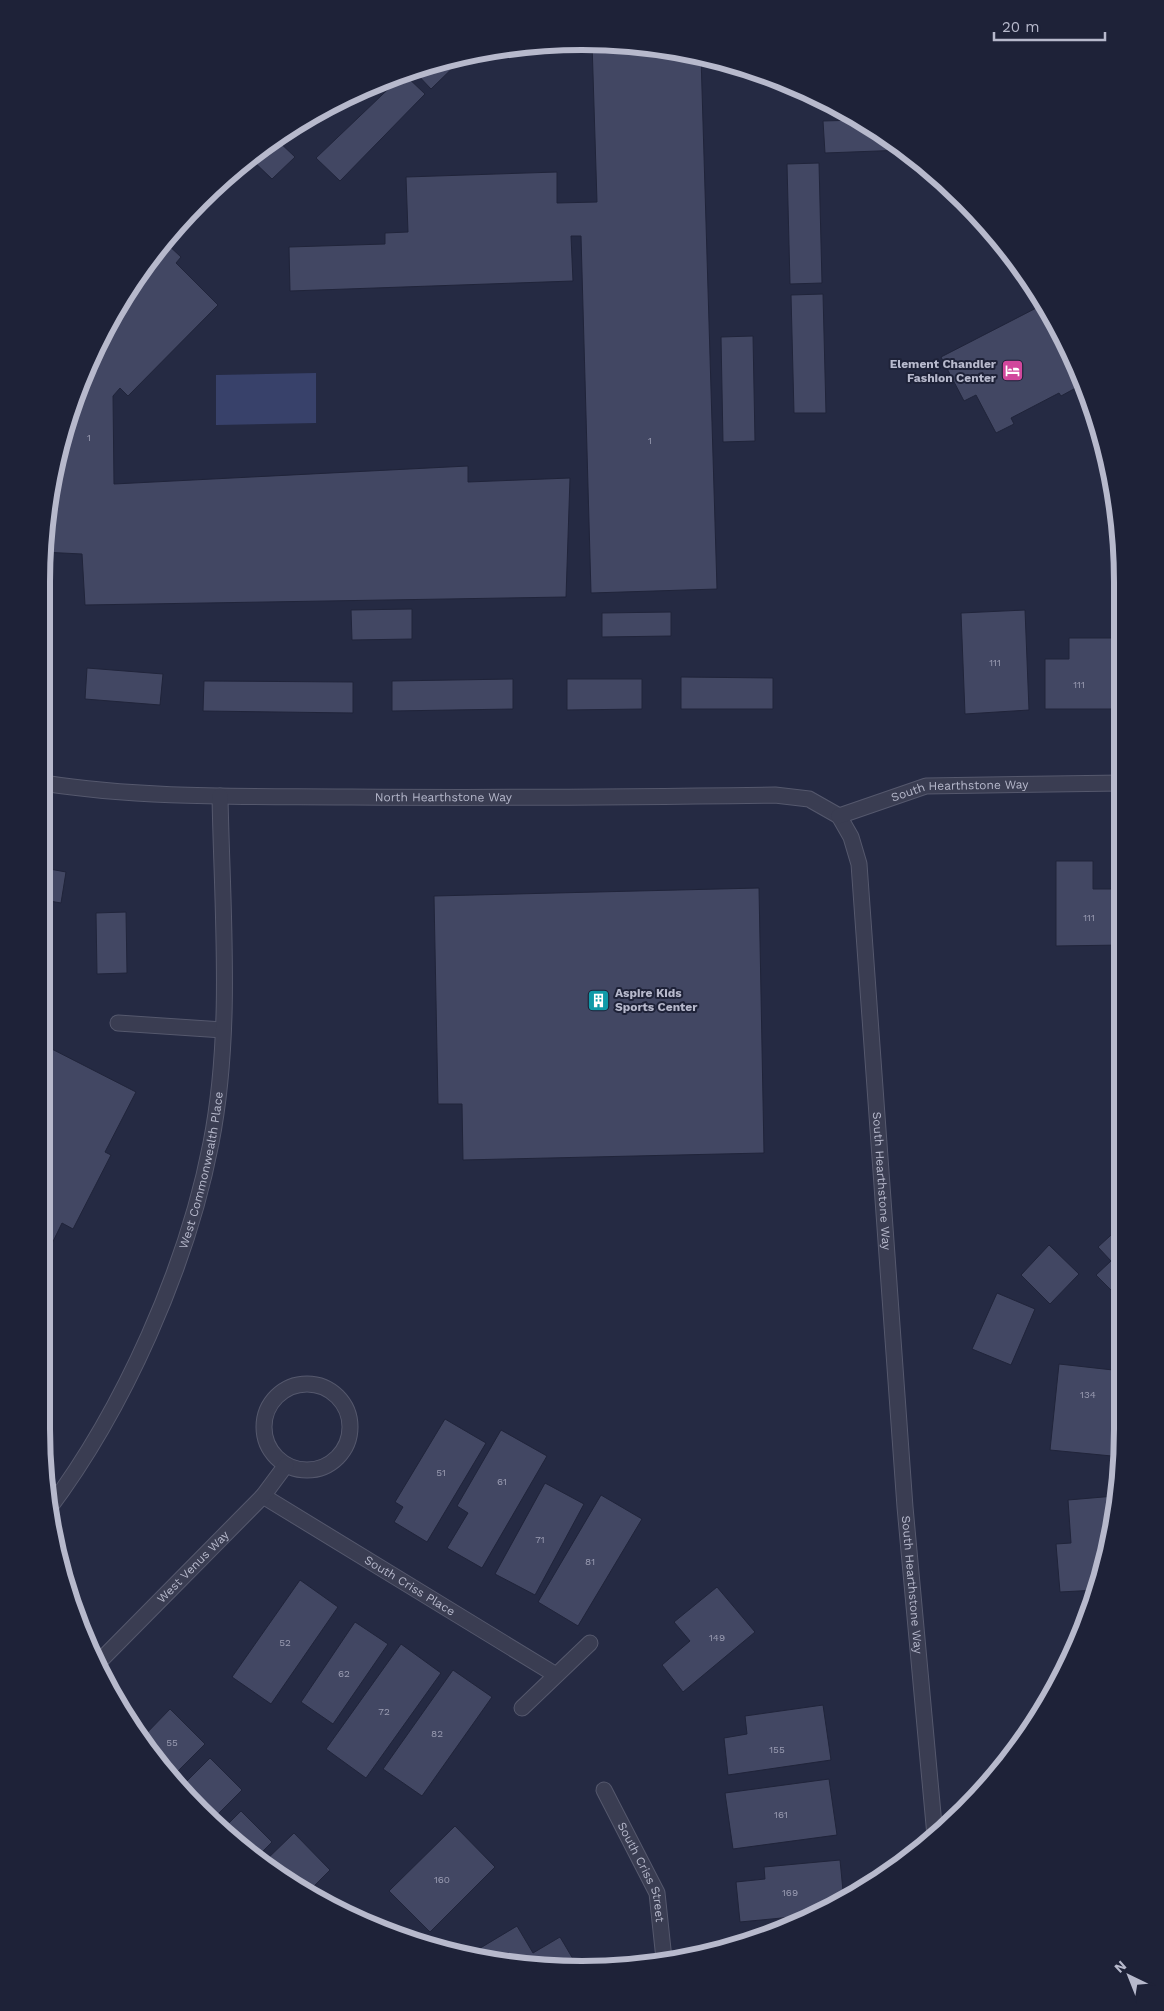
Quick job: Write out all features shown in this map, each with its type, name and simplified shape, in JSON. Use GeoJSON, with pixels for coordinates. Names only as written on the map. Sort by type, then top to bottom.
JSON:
{"type":"FeatureCollection","features":[{"type":"Feature","properties":{"kind":"street","name":"South Hearthstone Way"},"geometry":{"type":"LineString","coordinates":[[934,1828],[906,1517],[859,864],[851,837],[839,816],[926,786],[1114,783]]}},
{"type":"Feature","properties":{"kind":"street","name":"North Hearthstone Way"},"geometry":{"type":"LineString","coordinates":[[50,784],[130,794],[220,796],[510,799],[776,795],[809,799],[839,816]]}},
{"type":"Feature","properties":{"kind":"street","name":"West Commonwealth Place"},"geometry":{"type":"LineString","coordinates":[[55,1499],[100,1429],[132,1371],[167,1290],[191,1220],[211,1143],[223,1030],[220,796]]}},
{"type":"Feature","properties":{"kind":"street"},"geometry":{"type":"LineString","coordinates":[[118,1023],[223,1030]]}},
{"type":"Feature","properties":{"kind":"street"},"geometry":{"type":"LineString","coordinates":[[316,1384],[330,1390],[341,1400],[348,1412],[350,1426],[348,1439],[342,1452],[333,1461],[320,1468],[307,1470],[286,1465],[272,1452],[265,1439],[264,1424],[267,1410],[275,1397],[294,1386],[316,1384]]}},
{"type":"Feature","properties":{"kind":"street","name":"West Venus Way"},"geometry":{"type":"LineString","coordinates":[[102,1659],[264,1496],[286,1465]]}},
{"type":"Feature","properties":{"kind":"street","name":"South Criss Place"},"geometry":{"type":"LineString","coordinates":[[264,1496],[556,1675]]}},
{"type":"Feature","properties":{"kind":"street"},"geometry":{"type":"LineString","coordinates":[[522,1708],[590,1643]]}},
{"type":"Feature","properties":{"kind":"street","name":"South Criss Street"},"geometry":{"type":"LineString","coordinates":[[604,1790],[657,1893],[663,1954]]}},
{"type":"Feature","properties":{"kind":"water"},"geometry":{"type":"Polygon","coordinates":[[[316,373],[316,423],[216,425],[216,375],[316,373]]]}},
{"type":"Feature","properties":{"kind":"building"},"geometry":{"type":"Polygon","coordinates":[[[592,50],[651,55],[701,64],[717,589],[591,593],[581,236],[571,236],[573,281],[290,291],[289,247],[385,244],[385,233],[408,232],[406,177],[557,172],[557,203],[597,202],[592,50]]]}},
{"type":"Feature","properties":{"kind":"building"},"geometry":{"type":"Polygon","coordinates":[[[455,65],[431,89],[418,76],[455,65]]]}},
{"type":"Feature","properties":{"kind":"building"},"geometry":{"type":"Polygon","coordinates":[[[409,79],[425,94],[340,181],[316,158],[393,85],[409,79]]]}},
{"type":"Feature","properties":{"kind":"building"},"geometry":{"type":"Polygon","coordinates":[[[847,120],[893,150],[825,153],[823,121],[847,120]]]}},
{"type":"Feature","properties":{"kind":"building"},"geometry":{"type":"Polygon","coordinates":[[[281,144],[295,157],[272,179],[255,163],[281,144]]]}},
{"type":"Feature","properties":{"kind":"building"},"geometry":{"type":"Polygon","coordinates":[[[819,163],[822,283],[790,284],[787,164],[819,163]]]}},
{"type":"Feature","properties":{"kind":"building"},"geometry":{"type":"Polygon","coordinates":[[[170,246],[181,257],[176,263],[218,305],[128,396],[120,388],[113,396],[114,484],[468,466],[468,482],[570,478],[566,597],[85,605],[82,554],[51,552],[60,478],[68,444],[90,378],[105,347],[121,316],[140,286],[170,246]]]}},
{"type":"Feature","properties":{"kind":"building"},"geometry":{"type":"Polygon","coordinates":[[[823,294],[826,413],[794,413],[791,295],[823,294]]]}},
{"type":"Feature","properties":{"kind":"building","name":"Element Chandler Fashion Center"},"geometry":{"type":"Polygon","coordinates":[[[1038,307],[1059,347],[1077,387],[1061,396],[1059,393],[1011,418],[1014,424],[996,433],[976,395],[964,401],[941,357],[1038,307]]]}},
{"type":"Feature","properties":{"kind":"building"},"geometry":{"type":"Polygon","coordinates":[[[753,336],[755,441],[723,442],[721,337],[753,336]]]}},
{"type":"Feature","properties":{"kind":"building"},"geometry":{"type":"Polygon","coordinates":[[[412,609],[412,639],[352,640],[351,610],[412,609]]]}},
{"type":"Feature","properties":{"kind":"building"},"geometry":{"type":"Polygon","coordinates":[[[1025,610],[1029,710],[965,714],[961,613],[1025,610]]]}},
{"type":"Feature","properties":{"kind":"building"},"geometry":{"type":"Polygon","coordinates":[[[671,612],[671,636],[602,637],[602,613],[671,612]]]}},
{"type":"Feature","properties":{"kind":"building"},"geometry":{"type":"Polygon","coordinates":[[[1069,638],[1112,638],[1112,709],[1045,709],[1045,659],[1069,659],[1069,638]]]}},
{"type":"Feature","properties":{"kind":"building"},"geometry":{"type":"Polygon","coordinates":[[[87,668],[163,674],[160,705],[85,699],[87,668]]]}},
{"type":"Feature","properties":{"kind":"building"},"geometry":{"type":"Polygon","coordinates":[[[681,677],[773,678],[773,709],[681,709],[681,677]]]}},
{"type":"Feature","properties":{"kind":"building"},"geometry":{"type":"Polygon","coordinates":[[[513,679],[513,709],[392,711],[392,681],[513,679]]]}},
{"type":"Feature","properties":{"kind":"building"},"geometry":{"type":"Polygon","coordinates":[[[567,679],[642,679],[642,709],[567,710],[567,679]]]}},
{"type":"Feature","properties":{"kind":"building"},"geometry":{"type":"Polygon","coordinates":[[[204,681],[353,682],[353,713],[203,711],[204,681]]]}},
{"type":"Feature","properties":{"kind":"building"},"geometry":{"type":"Polygon","coordinates":[[[1056,861],[1093,861],[1093,889],[1114,889],[1114,945],[1056,946],[1056,861]]]}},
{"type":"Feature","properties":{"kind":"building"},"geometry":{"type":"Polygon","coordinates":[[[50,869],[66,872],[61,903],[50,901],[50,869]]]}},
{"type":"Feature","properties":{"kind":"building","name":"Aspire Kids Sports Center"},"geometry":{"type":"Polygon","coordinates":[[[759,888],[764,1153],[463,1160],[462,1104],[438,1104],[434,896],[759,888]]]}},
{"type":"Feature","properties":{"kind":"building"},"geometry":{"type":"Polygon","coordinates":[[[126,912],[127,973],[97,974],[96,913],[126,912]]]}},
{"type":"Feature","properties":{"kind":"building"},"geometry":{"type":"Polygon","coordinates":[[[50,1048],[136,1092],[105,1152],[111,1155],[73,1229],[62,1223],[50,1248],[50,1048]]]}},
{"type":"Feature","properties":{"kind":"building"},"geometry":{"type":"Polygon","coordinates":[[[1114,1232],[1114,1293],[1096,1275],[1111,1261],[1098,1247],[1114,1232]]]}},
{"type":"Feature","properties":{"kind":"building"},"geometry":{"type":"Polygon","coordinates":[[[1049,1245],[1079,1274],[1050,1304],[1021,1275],[1049,1245]]]}},
{"type":"Feature","properties":{"kind":"building"},"geometry":{"type":"Polygon","coordinates":[[[997,1293],[1035,1309],[1011,1365],[972,1349],[997,1293]]]}},
{"type":"Feature","properties":{"kind":"building"},"geometry":{"type":"Polygon","coordinates":[[[1059,1364],[1114,1370],[1113,1456],[1050,1450],[1059,1364]]]}},
{"type":"Feature","properties":{"kind":"building"},"geometry":{"type":"Polygon","coordinates":[[[445,1419],[486,1443],[427,1542],[394,1522],[403,1507],[395,1502],[445,1419]]]}},
{"type":"Feature","properties":{"kind":"building"},"geometry":{"type":"Polygon","coordinates":[[[501,1430],[547,1456],[482,1568],[447,1548],[468,1513],[457,1506],[501,1430]]]}},
{"type":"Feature","properties":{"kind":"building"},"geometry":{"type":"Polygon","coordinates":[[[545,1483],[584,1504],[535,1595],[495,1574],[545,1483]]]}},
{"type":"Feature","properties":{"kind":"building"},"geometry":{"type":"Polygon","coordinates":[[[601,1495],[642,1519],[578,1626],[538,1602],[601,1495]]]}},
{"type":"Feature","properties":{"kind":"building"},"geometry":{"type":"Polygon","coordinates":[[[1109,1496],[1104,1533],[1089,1590],[1060,1592],[1056,1544],[1071,1543],[1068,1500],[1109,1496]]]}},
{"type":"Feature","properties":{"kind":"building"},"geometry":{"type":"Polygon","coordinates":[[[300,1580],[338,1607],[271,1704],[232,1677],[300,1580]]]}},
{"type":"Feature","properties":{"kind":"building"},"geometry":{"type":"Polygon","coordinates":[[[717,1587],[755,1632],[683,1692],[662,1665],[690,1641],[674,1622],[717,1587]]]}},
{"type":"Feature","properties":{"kind":"building"},"geometry":{"type":"Polygon","coordinates":[[[355,1622],[388,1644],[333,1724],[301,1702],[355,1622]]]}},
{"type":"Feature","properties":{"kind":"building"},"geometry":{"type":"Polygon","coordinates":[[[401,1644],[441,1673],[366,1778],[326,1749],[401,1644]]]}},
{"type":"Feature","properties":{"kind":"building"},"geometry":{"type":"Polygon","coordinates":[[[453,1670],[492,1697],[422,1796],[383,1769],[453,1670]]]}},
{"type":"Feature","properties":{"kind":"building"},"geometry":{"type":"Polygon","coordinates":[[[823,1705],[831,1760],[728,1775],[724,1738],[747,1734],[745,1716],[823,1705]]]}},
{"type":"Feature","properties":{"kind":"building"},"geometry":{"type":"Polygon","coordinates":[[[170,1709],[205,1744],[176,1773],[146,1734],[170,1709]]]}},
{"type":"Feature","properties":{"kind":"building"},"geometry":{"type":"Polygon","coordinates":[[[210,1758],[242,1790],[217,1815],[185,1783],[210,1758]]]}},
{"type":"Feature","properties":{"kind":"building"},"geometry":{"type":"Polygon","coordinates":[[[829,1779],[837,1835],[733,1849],[725,1793],[829,1779]]]}},
{"type":"Feature","properties":{"kind":"building"},"geometry":{"type":"Polygon","coordinates":[[[241,1811],[272,1842],[261,1853],[227,1825],[241,1811]]]}},
{"type":"Feature","properties":{"kind":"building"},"geometry":{"type":"Polygon","coordinates":[[[455,1826],[495,1867],[430,1932],[389,1891],[455,1826]]]}},
{"type":"Feature","properties":{"kind":"building"},"geometry":{"type":"Polygon","coordinates":[[[294,1833],[330,1870],[312,1888],[268,1858],[294,1833]]]}},
{"type":"Feature","properties":{"kind":"building"},"geometry":{"type":"Polygon","coordinates":[[[840,1860],[843,1892],[795,1917],[740,1922],[736,1882],[765,1879],[764,1867],[840,1860]]]}},
{"type":"Feature","properties":{"kind":"building"},"geometry":{"type":"Polygon","coordinates":[[[517,1926],[533,1953],[560,1937],[574,1961],[547,1960],[476,1951],[517,1926]]]}},
{"type":"Feature","properties":{"kind":"place","name":"Element Chandler Fashion Center"},"geometry":{"type":"Point","coordinates":[1012,371]}},
{"type":"Feature","properties":{"kind":"place","name":"Aspire Kids Sports Center"},"geometry":{"type":"Point","coordinates":[599,1000]}}]}
